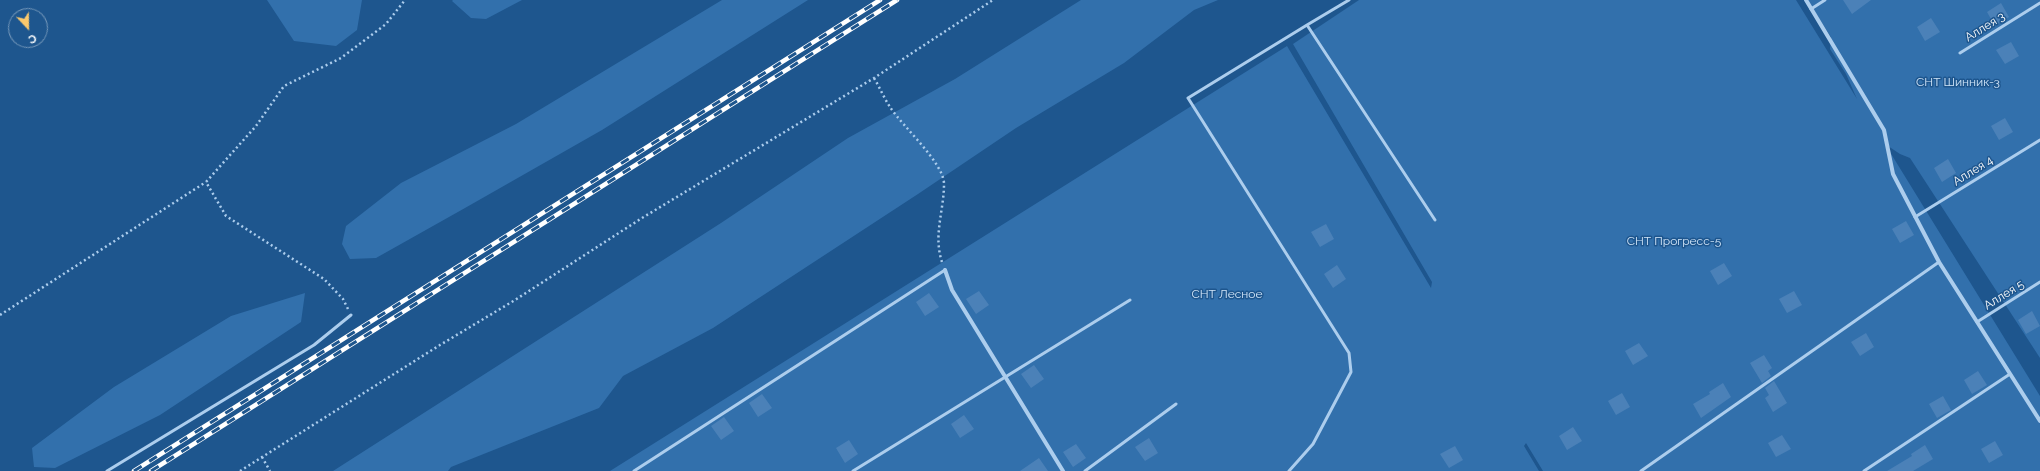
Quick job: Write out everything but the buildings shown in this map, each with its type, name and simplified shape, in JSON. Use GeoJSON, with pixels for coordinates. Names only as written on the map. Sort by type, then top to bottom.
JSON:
{"type":"FeatureCollection","features":[{"type":"Feature","properties":{"kind":"street"},"geometry":{"type":"LineString","coordinates":[[1806,0],[1884,130],[1892,174],[1938,262],[2040,421]]}},
{"type":"Feature","properties":{"kind":"street"},"geometry":{"type":"LineString","coordinates":[[945,270],[952,290],[1004,378],[1063,471]]}},
{"type":"Feature","properties":{"kind":"lane"},"geometry":{"type":"LineString","coordinates":[[1289,471],[1313,444],[1351,372],[1349,354],[1188,98],[1349,0]]}},
{"type":"Feature","properties":{"kind":"lane"},"geometry":{"type":"LineString","coordinates":[[1811,9],[1825,0]]}},
{"type":"Feature","properties":{"kind":"lane","name":"Аллея 3"},"geometry":{"type":"LineString","coordinates":[[1960,53],[2040,3]]}},
{"type":"Feature","properties":{"kind":"lane"},"geometry":{"type":"LineString","coordinates":[[1307,25],[1434,220]]}},
{"type":"Feature","properties":{"kind":"lane","name":"Аллея 4"},"geometry":{"type":"LineString","coordinates":[[1915,217],[2040,140]]}},
{"type":"Feature","properties":{"kind":"lane"},"geometry":{"type":"LineString","coordinates":[[1642,471],[1938,262]]}},
{"type":"Feature","properties":{"kind":"lane"},"geometry":{"type":"LineString","coordinates":[[634,471],[945,270]]}},
{"type":"Feature","properties":{"kind":"lane","name":"Аллея 5"},"geometry":{"type":"LineString","coordinates":[[1977,322],[2040,282]]}},
{"type":"Feature","properties":{"kind":"lane"},"geometry":{"type":"LineString","coordinates":[[853,471],[1130,300]]}},
{"type":"Feature","properties":{"kind":"lane"},"geometry":{"type":"LineString","coordinates":[[107,471],[314,344],[351,315]]}},
{"type":"Feature","properties":{"kind":"lane"},"geometry":{"type":"LineString","coordinates":[[1864,471],[2010,374]]}},
{"type":"Feature","properties":{"kind":"lane"},"geometry":{"type":"LineString","coordinates":[[1085,471],[1176,404]]}},
{"type":"Feature","properties":{"kind":"path"},"geometry":{"type":"LineString","coordinates":[[0,315],[206,182],[256,126],[284,86],[341,58],[386,24],[406,0]]}},
{"type":"Feature","properties":{"kind":"path"},"geometry":{"type":"LineString","coordinates":[[240,471],[440,345],[516,300],[642,218],[874,78],[993,0]]}},
{"type":"Feature","properties":{"kind":"path"},"geometry":{"type":"LineString","coordinates":[[874,78],[890,107],[904,126],[938,164],[944,182],[938,229],[939,253],[945,270]]}},
{"type":"Feature","properties":{"kind":"path"},"geometry":{"type":"LineString","coordinates":[[206,182],[226,216],[324,280],[343,299],[351,315]]}},
{"type":"Feature","properties":{"kind":"path"},"geometry":{"type":"LineString","coordinates":[[262,457],[270,471]]}},
{"type":"Feature","properties":{"kind":"green space"},"geometry":{"type":"Polygon","coordinates":[[[267,0],[362,0],[357,30],[336,46],[294,41],[267,0]]]}},
{"type":"Feature","properties":{"kind":"green space"},"geometry":{"type":"Polygon","coordinates":[[[522,0],[486,19],[471,18],[452,1],[522,0]]]}},
{"type":"Feature","properties":{"kind":"green space"},"geometry":{"type":"Polygon","coordinates":[[[722,0],[808,0],[602,130],[465,208],[376,258],[350,259],[342,244],[346,226],[401,183],[516,124],[722,0]]]}},
{"type":"Feature","properties":{"kind":"green space"},"geometry":{"type":"Polygon","coordinates":[[[1081,0],[1218,0],[1194,10],[1124,63],[1016,128],[713,328],[623,376],[599,408],[451,467],[448,471],[333,471],[721,223],[848,138],[955,79],[1081,0]]]}},
{"type":"Feature","properties":{"kind":"green space"},"geometry":{"type":"Polygon","coordinates":[[[1359,0],[1796,0],[1857,99],[1846,74],[1830,49],[1831,37],[1807,0],[2040,0],[2040,358],[1910,158],[1900,154],[1885,144],[2040,396],[2040,471],[1543,471],[1526,443],[1524,446],[1539,471],[610,471],[1287,46],[1431,288],[1432,282],[1293,44],[1359,0]]]}},
{"type":"Feature","properties":{"kind":"green space"},"geometry":{"type":"Polygon","coordinates":[[[305,293],[301,322],[160,415],[55,468],[34,467],[32,448],[114,387],[231,316],[305,293]]]}},
{"type":"Feature","properties":{"kind":"railway"},"geometry":{"type":"LineString","coordinates":[[134,471],[880,0]]}},
{"type":"Feature","properties":{"kind":"railway"},"geometry":{"type":"LineString","coordinates":[[151,471],[897,0]]}},
{"type":"Feature","properties":{"kind":"park label","name":"СНТ Шинник-3"},"geometry":{"type":"Point","coordinates":[1958,82]}},
{"type":"Feature","properties":{"kind":"park label","name":"СНТ Прогресс-5"},"geometry":{"type":"Point","coordinates":[1674,241]}},
{"type":"Feature","properties":{"kind":"park label","name":"СНТ Лесное"},"geometry":{"type":"Point","coordinates":[1227,294]}}]}
